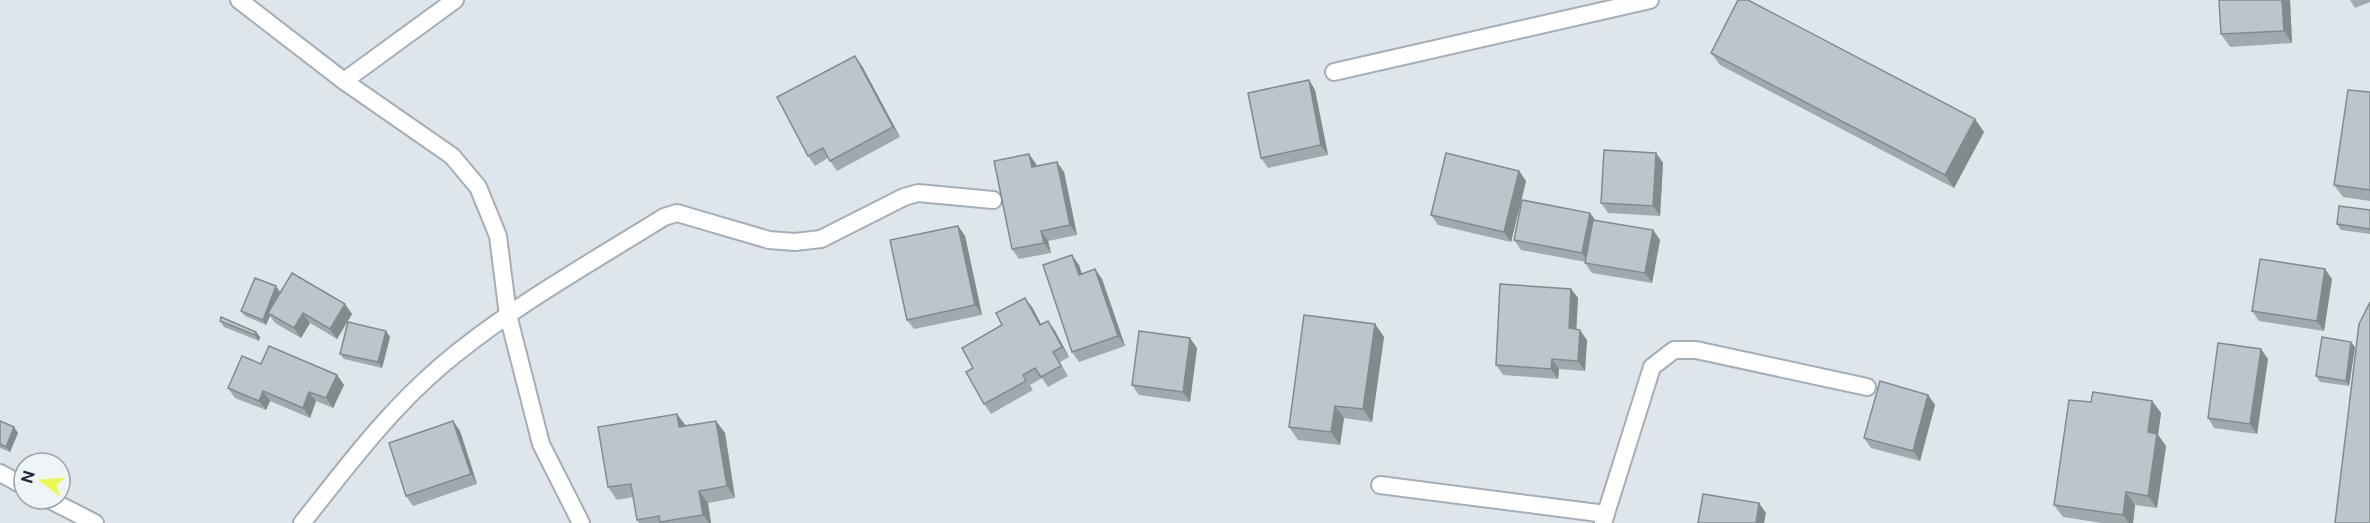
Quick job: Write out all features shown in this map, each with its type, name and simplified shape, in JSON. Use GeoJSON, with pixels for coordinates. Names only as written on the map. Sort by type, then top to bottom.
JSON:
{"type":"FeatureCollection","features":[{"type":"Feature","properties":{"kind":"street"},"geometry":{"type":"LineString","coordinates":[[238,0],[344,81],[452,156],[478,187],[498,236],[508,315],[541,444],[581,523]]}},
{"type":"Feature","properties":{"kind":"street"},"geometry":{"type":"LineString","coordinates":[[344,81],[455,0]]}},
{"type":"Feature","properties":{"kind":"street"},"geometry":{"type":"LineString","coordinates":[[1334,72],[1650,0]]}},
{"type":"Feature","properties":{"kind":"street"},"geometry":{"type":"LineString","coordinates":[[302,523],[382,422],[440,366],[508,315],[664,217],[677,213],[769,240],[795,242],[821,239],[904,197],[918,193],[993,200]]}},
{"type":"Feature","properties":{"kind":"street"},"geometry":{"type":"LineString","coordinates":[[1380,485],[1605,519],[1652,367],[1674,350],[1696,350],[1867,387]]}},
{"type":"Feature","properties":{"kind":"street"},"geometry":{"type":"LineString","coordinates":[[72,511],[95,523]]}},
{"type":"Feature","properties":{"kind":"building"},"geometry":{"type":"Polygon","coordinates":[[[1738,0],[1748,0],[1975,119],[1945,175],[1711,53],[1738,0]]]}},
{"type":"Feature","properties":{"kind":"building"},"geometry":{"type":"Polygon","coordinates":[[[2219,0],[2282,0],[2284,31],[2221,34],[2219,0]]]}},
{"type":"Feature","properties":{"kind":"building"},"geometry":{"type":"Polygon","coordinates":[[[855,56],[893,127],[830,161],[823,148],[808,156],[777,97],[855,56]]]}},
{"type":"Feature","properties":{"kind":"building"},"geometry":{"type":"Polygon","coordinates":[[[1309,80],[1321,145],[1261,158],[1248,93],[1309,80]]]}},
{"type":"Feature","properties":{"kind":"building"},"geometry":{"type":"Polygon","coordinates":[[[2348,90],[2370,92],[2370,190],[2334,185],[2348,90]]]}},
{"type":"Feature","properties":{"kind":"building"},"geometry":{"type":"Polygon","coordinates":[[[1604,150],[1656,153],[1653,206],[1601,203],[1604,150]]]}},
{"type":"Feature","properties":{"kind":"building"},"geometry":{"type":"Polygon","coordinates":[[[1446,153],[1519,171],[1504,232],[1431,215],[1446,153]]]}},
{"type":"Feature","properties":{"kind":"building"},"geometry":{"type":"Polygon","coordinates":[[[1029,154],[1032,167],[1057,162],[1070,225],[1041,231],[1044,243],[1012,249],[994,161],[1029,154]]]}},
{"type":"Feature","properties":{"kind":"building"},"geometry":{"type":"Polygon","coordinates":[[[1522,200],[1590,213],[1582,253],[1514,240],[1522,200]]]}},
{"type":"Feature","properties":{"kind":"building"},"geometry":{"type":"Polygon","coordinates":[[[2339,206],[2370,210],[2370,229],[2337,224],[2339,206]]]}},
{"type":"Feature","properties":{"kind":"building"},"geometry":{"type":"Polygon","coordinates":[[[1593,220],[1653,230],[1645,273],[1585,263],[1593,220]]]}},
{"type":"Feature","properties":{"kind":"building"},"geometry":{"type":"Polygon","coordinates":[[[958,226],[975,305],[907,320],[890,240],[958,226]]]}},
{"type":"Feature","properties":{"kind":"building"},"geometry":{"type":"Polygon","coordinates":[[[1072,255],[1079,275],[1095,269],[1118,336],[1072,352],[1043,265],[1072,255]]]}},
{"type":"Feature","properties":{"kind":"building"},"geometry":{"type":"Polygon","coordinates":[[[2260,259],[2325,269],[2317,321],[2252,311],[2260,259]]]}},
{"type":"Feature","properties":{"kind":"building"},"geometry":{"type":"Polygon","coordinates":[[[292,273],[345,304],[330,329],[303,313],[294,328],[268,313],[292,273]]]}},
{"type":"Feature","properties":{"kind":"building"},"geometry":{"type":"Polygon","coordinates":[[[255,278],[276,286],[263,320],[241,311],[255,278]]]}},
{"type":"Feature","properties":{"kind":"building"},"geometry":{"type":"Polygon","coordinates":[[[1500,284],[1571,289],[1569,328],[1580,330],[1578,361],[1552,359],[1551,369],[1496,365],[1500,284]]]}},
{"type":"Feature","properties":{"kind":"building"},"geometry":{"type":"Polygon","coordinates":[[[1025,298],[1040,325],[1048,321],[1062,347],[1053,352],[1061,366],[1041,377],[1035,368],[1023,375],[1026,381],[984,404],[966,372],[973,368],[962,348],[1002,325],[996,313],[1025,298]]]}},
{"type":"Feature","properties":{"kind":"building"},"geometry":{"type":"Polygon","coordinates":[[[2370,302],[2370,523],[2335,523],[2359,324],[2370,302]]]}},
{"type":"Feature","properties":{"kind":"building"},"geometry":{"type":"Polygon","coordinates":[[[1304,315],[1375,324],[1363,409],[1335,406],[1331,432],[1289,427],[1304,315]]]}},
{"type":"Feature","properties":{"kind":"building"},"geometry":{"type":"Polygon","coordinates":[[[221,317],[256,332],[255,335],[220,321],[221,317]]]}},
{"type":"Feature","properties":{"kind":"building"},"geometry":{"type":"Polygon","coordinates":[[[348,322],[386,331],[378,362],[340,354],[348,322]]]}},
{"type":"Feature","properties":{"kind":"building"},"geometry":{"type":"Polygon","coordinates":[[[1139,331],[1190,338],[1183,392],[1132,385],[1139,331]]]}},
{"type":"Feature","properties":{"kind":"building"},"geometry":{"type":"Polygon","coordinates":[[[2322,337],[2351,342],[2346,381],[2316,376],[2322,337]]]}},
{"type":"Feature","properties":{"kind":"building"},"geometry":{"type":"Polygon","coordinates":[[[2218,343],[2261,349],[2250,424],[2208,418],[2218,343]]]}},
{"type":"Feature","properties":{"kind":"building"},"geometry":{"type":"Polygon","coordinates":[[[269,346],[337,375],[326,398],[309,392],[303,408],[263,391],[259,401],[228,388],[242,356],[261,364],[269,346]]]}},
{"type":"Feature","properties":{"kind":"building"},"geometry":{"type":"Polygon","coordinates":[[[1880,381],[1928,395],[1913,451],[1864,438],[1880,381]]]}},
{"type":"Feature","properties":{"kind":"building"},"geometry":{"type":"Polygon","coordinates":[[[2093,392],[2152,401],[2148,432],[2157,434],[2148,496],[2126,492],[2123,515],[2054,505],[2069,400],[2091,402],[2093,392]]]}},
{"type":"Feature","properties":{"kind":"building"},"geometry":{"type":"Polygon","coordinates":[[[677,414],[679,427],[716,421],[727,486],[699,491],[703,515],[660,522],[659,516],[637,520],[631,484],[608,487],[598,427],[677,414]]]}},
{"type":"Feature","properties":{"kind":"building"},"geometry":{"type":"Polygon","coordinates":[[[0,421],[14,427],[6,447],[0,444],[0,421]]]}},
{"type":"Feature","properties":{"kind":"building"},"geometry":{"type":"Polygon","coordinates":[[[453,421],[471,474],[406,496],[389,443],[453,421]]]}},
{"type":"Feature","properties":{"kind":"building"},"geometry":{"type":"Polygon","coordinates":[[[1703,494],[1759,503],[1756,523],[1698,523],[1703,494]]]}}]}
